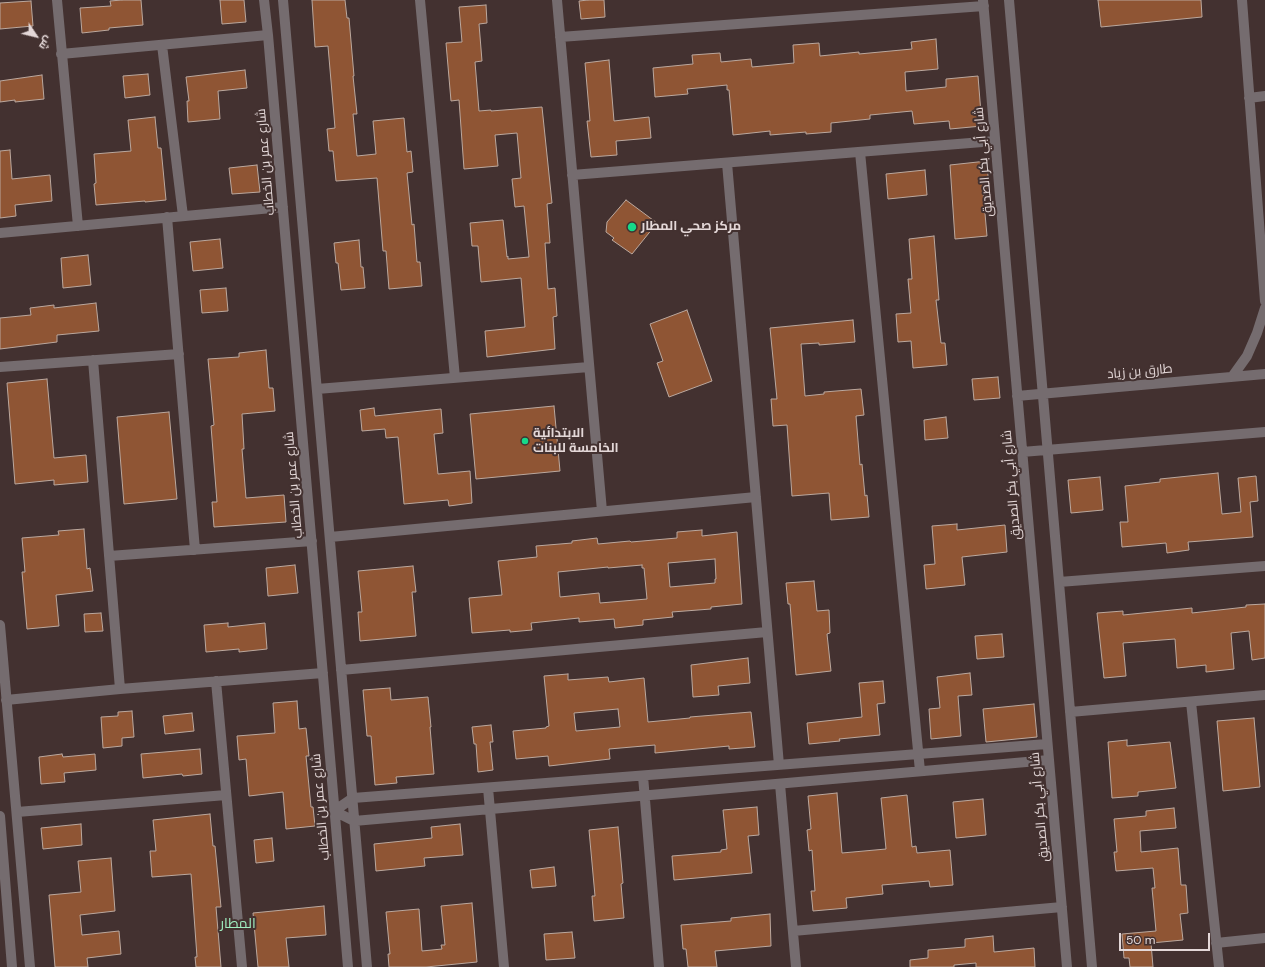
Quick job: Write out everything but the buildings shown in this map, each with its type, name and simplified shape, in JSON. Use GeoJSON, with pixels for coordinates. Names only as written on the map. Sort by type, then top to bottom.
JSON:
{"type":"FeatureCollection","features":[{"type":"Feature","properties":{"kind":"street"},"geometry":{"type":"LineString","coordinates":[[57,0],[78,226]]}},
{"type":"Feature","properties":{"kind":"street","name":"شارع عمر بن الخطاب"},"geometry":{"type":"LineString","coordinates":[[264,0],[348,967]]}},
{"type":"Feature","properties":{"kind":"street"},"geometry":{"type":"LineString","coordinates":[[283,0],[367,967]]}},
{"type":"Feature","properties":{"kind":"street"},"geometry":{"type":"LineString","coordinates":[[420,0],[455,378]]}},
{"type":"Feature","properties":{"kind":"street"},"geometry":{"type":"LineString","coordinates":[[557,0],[602,511]]}},
{"type":"Feature","properties":{"kind":"street"},"geometry":{"type":"LineString","coordinates":[[1009,0],[1092,967]]}},
{"type":"Feature","properties":{"kind":"street"},"geometry":{"type":"LineString","coordinates":[[1242,0],[1249,98],[1263,238],[1265,301]]}},
{"type":"Feature","properties":{"kind":"street"},"geometry":{"type":"LineString","coordinates":[[560,37],[984,3]]}},
{"type":"Feature","properties":{"kind":"street","name":"شارع أبي بكر الصديق"},"geometry":{"type":"LineString","coordinates":[[984,3],[1067,967]]}},
{"type":"Feature","properties":{"kind":"street"},"geometry":{"type":"LineString","coordinates":[[61,54],[268,35]]}},
{"type":"Feature","properties":{"kind":"street"},"geometry":{"type":"LineString","coordinates":[[162,45],[183,216]]}},
{"type":"Feature","properties":{"kind":"street"},"geometry":{"type":"LineString","coordinates":[[1249,98],[1265,96]]}},
{"type":"Feature","properties":{"kind":"street"},"geometry":{"type":"LineString","coordinates":[[572,175],[995,141]]}},
{"type":"Feature","properties":{"kind":"street"},"geometry":{"type":"LineString","coordinates":[[860,152],[917,754],[920,771]]}},
{"type":"Feature","properties":{"kind":"street"},"geometry":{"type":"LineString","coordinates":[[727,163],[779,765]]}},
{"type":"Feature","properties":{"kind":"street"},"geometry":{"type":"LineString","coordinates":[[0,233],[283,206]]}},
{"type":"Feature","properties":{"kind":"street"},"geometry":{"type":"LineString","coordinates":[[167,218],[195,550]]}},
{"type":"Feature","properties":{"kind":"street"},"geometry":{"type":"LineString","coordinates":[[1232,377],[1247,356],[1257,333],[1265,308]]}},
{"type":"Feature","properties":{"kind":"street"},"geometry":{"type":"LineString","coordinates":[[0,367],[179,354]]}},
{"type":"Feature","properties":{"kind":"street"},"geometry":{"type":"LineString","coordinates":[[93,360],[120,689]]}},
{"type":"Feature","properties":{"kind":"street"},"geometry":{"type":"LineString","coordinates":[[317,389],[589,367]]}},
{"type":"Feature","properties":{"kind":"street","name":"طارق بن زياد"},"geometry":{"type":"LineString","coordinates":[[1017,396],[1265,374]]}},
{"type":"Feature","properties":{"kind":"street"},"geometry":{"type":"LineString","coordinates":[[1022,452],[1265,432]]}},
{"type":"Feature","properties":{"kind":"street"},"geometry":{"type":"LineString","coordinates":[[330,537],[756,497]]}},
{"type":"Feature","properties":{"kind":"street"},"geometry":{"type":"LineString","coordinates":[[109,556],[312,541]]}},
{"type":"Feature","properties":{"kind":"street"},"geometry":{"type":"LineString","coordinates":[[1059,582],[1265,566]]}},
{"type":"Feature","properties":{"kind":"street"},"geometry":{"type":"LineString","coordinates":[[0,625],[30,967]]}},
{"type":"Feature","properties":{"kind":"street"},"geometry":{"type":"LineString","coordinates":[[341,670],[767,632]]}},
{"type":"Feature","properties":{"kind":"street"},"geometry":{"type":"LineString","coordinates":[[6,700],[120,689],[323,673]]}},
{"type":"Feature","properties":{"kind":"street"},"geometry":{"type":"LineString","coordinates":[[216,681],[242,967]]}},
{"type":"Feature","properties":{"kind":"street"},"geometry":{"type":"LineString","coordinates":[[1070,712],[1265,695]]}},
{"type":"Feature","properties":{"kind":"street"},"geometry":{"type":"LineString","coordinates":[[1191,702],[1218,967]]}},
{"type":"Feature","properties":{"kind":"street"},"geometry":{"type":"LineString","coordinates":[[1047,744],[353,798],[334,811],[354,821],[1049,760]]}},
{"type":"Feature","properties":{"kind":"street"},"geometry":{"type":"LineString","coordinates":[[643,776],[659,967]]}},
{"type":"Feature","properties":{"kind":"street"},"geometry":{"type":"LineString","coordinates":[[780,784],[796,967]]}},
{"type":"Feature","properties":{"kind":"street"},"geometry":{"type":"LineString","coordinates":[[488,788],[504,967]]}},
{"type":"Feature","properties":{"kind":"street"},"geometry":{"type":"LineString","coordinates":[[17,812],[226,795]]}},
{"type":"Feature","properties":{"kind":"street"},"geometry":{"type":"LineString","coordinates":[[0,816],[12,967]]}},
{"type":"Feature","properties":{"kind":"street"},"geometry":{"type":"LineString","coordinates":[[793,930],[1062,907]]}},
{"type":"Feature","properties":{"kind":"street"},"geometry":{"type":"LineString","coordinates":[[1216,943],[1265,938]]}},
{"type":"Feature","properties":{"kind":"place","name":"مركز صحي المطار"},"geometry":{"type":"Point","coordinates":[632,227]}},
{"type":"Feature","properties":{"kind":"place","name":"الابتدائية الخامسة للبنات"},"geometry":{"type":"Point","coordinates":[525,441]}},
{"type":"Feature","properties":{"kind":"district","name":"المطار"},"geometry":{"type":"Point","coordinates":[238,924]}}]}
